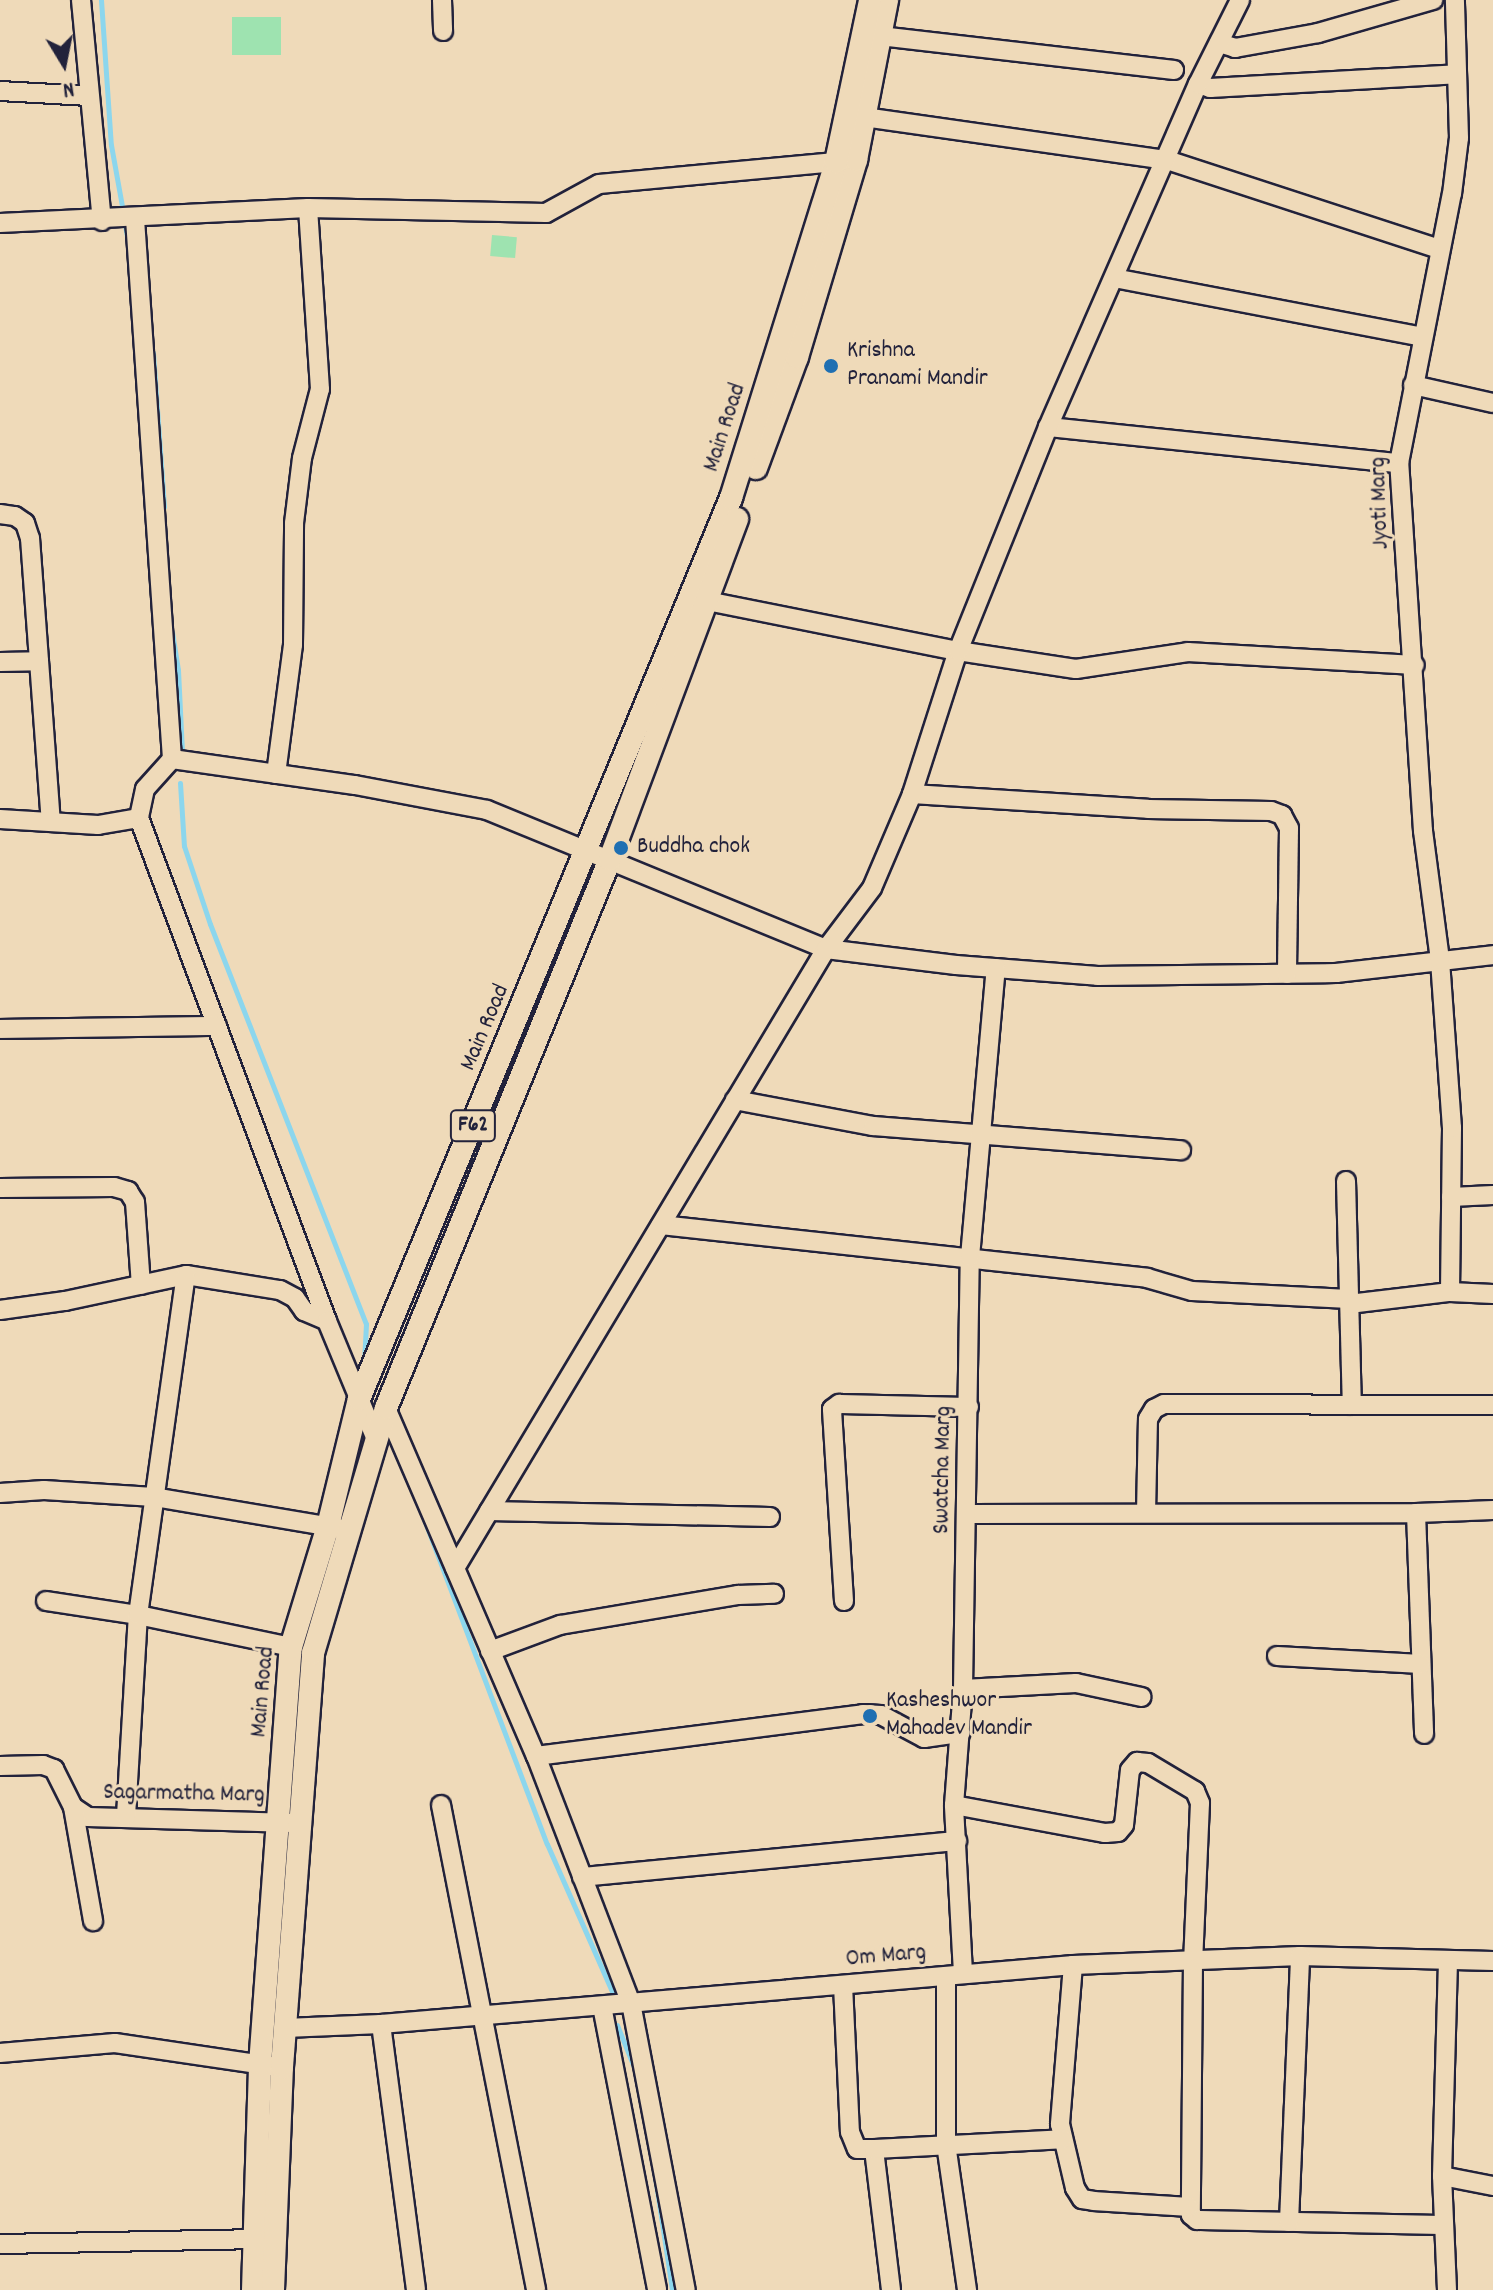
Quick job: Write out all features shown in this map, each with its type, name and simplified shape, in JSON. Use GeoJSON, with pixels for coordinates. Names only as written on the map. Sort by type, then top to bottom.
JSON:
{"type":"FeatureCollection","features":[{"type":"Feature","properties":{"kind":"main road","name":"Main Road"},"geometry":{"type":"LineString","coordinates":[[271,2066],[285,2028],[291,1647],[377,1442],[386,1408],[610,859],[797,357],[846,161],[870,0]]}},
{"type":"Feature","properties":{"kind":"main road","name":"Main Road"},"geometry":{"type":"LineString","coordinates":[[253,2290],[264,2239],[271,2066],[290,1822],[313,1653],[339,1528],[359,1399],[731,498],[846,161],[864,117],[887,0]]}},
{"type":"Feature","properties":{"kind":"main road","name":"Main Road"},"geometry":{"type":"LineString","coordinates":[[264,2239],[273,2290]]}},
{"type":"Feature","properties":{"kind":"street"},"geometry":{"type":"LineString","coordinates":[[81,0],[102,221]]}},
{"type":"Feature","properties":{"kind":"street"},"geometry":{"type":"LineString","coordinates":[[442,0],[443,31]]}},
{"type":"Feature","properties":{"kind":"street"},"geometry":{"type":"LineString","coordinates":[[455,1568],[826,949],[872,888],[912,794],[958,651],[1048,427],[1198,84],[1240,0]]}},
{"type":"Feature","properties":{"kind":"street"},"geometry":{"type":"LineString","coordinates":[[1219,43],[1235,48],[1318,33],[1433,0]]}},
{"type":"Feature","properties":{"kind":"street","name":"Jyoti Marg"},"geometry":{"type":"LineString","coordinates":[[1450,1292],[1452,1128],[1440,960],[1423,831],[1415,665],[1399,463],[1452,194],[1459,138],[1455,0]]}},
{"type":"Feature","properties":{"kind":"street"},"geometry":{"type":"LineString","coordinates":[[880,36],[1174,70]]}},
{"type":"Feature","properties":{"kind":"street"},"geometry":{"type":"LineString","coordinates":[[1198,84],[1210,88],[1457,74]]}},
{"type":"Feature","properties":{"kind":"street"},"geometry":{"type":"LineString","coordinates":[[0,91],[89,96]]}},
{"type":"Feature","properties":{"kind":"street"},"geometry":{"type":"LineString","coordinates":[[864,117],[1167,160],[1439,249]]}},
{"type":"Feature","properties":{"kind":"street"},"geometry":{"type":"LineString","coordinates":[[0,223],[102,221],[308,208],[546,213],[599,184],[846,161]]}},
{"type":"Feature","properties":{"kind":"street"},"geometry":{"type":"LineString","coordinates":[[276,774],[293,645],[294,523],[300,471],[320,389],[308,208]]}},
{"type":"Feature","properties":{"kind":"street"},"geometry":{"type":"LineString","coordinates":[[135,219],[172,759],[145,789],[139,818],[327,1321],[377,1442]]}},
{"type":"Feature","properties":{"kind":"street"},"geometry":{"type":"LineString","coordinates":[[1114,278],[1422,337]]}},
{"type":"Feature","properties":{"kind":"street"},"geometry":{"type":"LineString","coordinates":[[1413,385],[1493,403]]}},
{"type":"Feature","properties":{"kind":"street"},"geometry":{"type":"LineString","coordinates":[[1048,427],[1399,463]]}},
{"type":"Feature","properties":{"kind":"street"},"geometry":{"type":"LineString","coordinates":[[0,514],[15,516],[25,523],[30,538],[51,821]]}},
{"type":"Feature","properties":{"kind":"street"},"geometry":{"type":"LineString","coordinates":[[707,601],[958,651],[1076,669],[1188,652],[1415,665]]}},
{"type":"Feature","properties":{"kind":"street"},"geometry":{"type":"LineString","coordinates":[[0,662],[39,661]]}},
{"type":"Feature","properties":{"kind":"street"},"geometry":{"type":"LineString","coordinates":[[172,759],[487,810],[826,949],[1098,976],[1336,973],[1493,955]]}},
{"type":"Feature","properties":{"kind":"street"},"geometry":{"type":"LineString","coordinates":[[912,794],[1148,809],[1271,811],[1282,815],[1289,828],[1287,974]]}},
{"type":"Feature","properties":{"kind":"street"},"geometry":{"type":"LineString","coordinates":[[0,819],[98,825],[139,818]]}},
{"type":"Feature","properties":{"kind":"street","name":"Swatcha Marg"},"geometry":{"type":"LineString","coordinates":[[967,2290],[946,2144],[954,1974],[957,1841],[954,1805],[961,1733],[968,1514],[970,1257],[996,968]]}},
{"type":"Feature","properties":{"kind":"street"},"geometry":{"type":"LineString","coordinates":[[0,1029],[217,1026]]}},
{"type":"Feature","properties":{"kind":"street"},"geometry":{"type":"LineString","coordinates":[[735,1100],[873,1126],[981,1137],[1181,1150]]}},
{"type":"Feature","properties":{"kind":"street"},"geometry":{"type":"LineString","coordinates":[[1346,1181],[1352,1405]]}},
{"type":"Feature","properties":{"kind":"street"},"geometry":{"type":"LineString","coordinates":[[0,1188],[114,1187],[128,1191],[135,1202],[141,1285]]}},
{"type":"Feature","properties":{"kind":"street"},"geometry":{"type":"LineString","coordinates":[[1451,1197],[1493,1195]]}},
{"type":"Feature","properties":{"kind":"street"},"geometry":{"type":"LineString","coordinates":[[661,1225],[1147,1278],[1192,1291],[1349,1301],[1450,1292],[1493,1294]]}},
{"type":"Feature","properties":{"kind":"street"},"geometry":{"type":"LineString","coordinates":[[0,1310],[65,1301],[186,1275],[280,1290],[295,1298],[304,1311],[327,1321]]}},
{"type":"Feature","properties":{"kind":"street"},"geometry":{"type":"LineString","coordinates":[[126,1816],[138,1615],[186,1275]]}},
{"type":"Feature","properties":{"kind":"street"},"geometry":{"type":"LineString","coordinates":[[844,1601],[832,1409],[839,1404],[969,1407]]}},
{"type":"Feature","properties":{"kind":"street"},"geometry":{"type":"LineString","coordinates":[[1146,1513],[1148,1419],[1158,1406],[1493,1405]]}},
{"type":"Feature","properties":{"kind":"street"},"geometry":{"type":"LineString","coordinates":[[386,1408],[536,1756],[631,2003],[686,2290]]}},
{"type":"Feature","properties":{"kind":"street"},"geometry":{"type":"LineString","coordinates":[[0,1493],[44,1490],[154,1497],[339,1528]]}},
{"type":"Feature","properties":{"kind":"street"},"geometry":{"type":"LineString","coordinates":[[968,1514],[1416,1513],[1493,1510]]}},
{"type":"Feature","properties":{"kind":"street"},"geometry":{"type":"LineString","coordinates":[[489,1511],[770,1517]]}},
{"type":"Feature","properties":{"kind":"street"},"geometry":{"type":"LineString","coordinates":[[1416,1513],[1424,1734]]}},
{"type":"Feature","properties":{"kind":"street"},"geometry":{"type":"LineString","coordinates":[[490,1651],[560,1625],[738,1595],[774,1594]]}},
{"type":"Feature","properties":{"kind":"street"},"geometry":{"type":"LineString","coordinates":[[46,1601],[138,1615],[291,1647]]}},
{"type":"Feature","properties":{"kind":"street"},"geometry":{"type":"LineString","coordinates":[[1277,1656],[1421,1664]]}},
{"type":"Feature","properties":{"kind":"street"},"geometry":{"type":"LineString","coordinates":[[963,1689],[1076,1683],[1142,1697]]}},
{"type":"Feature","properties":{"kind":"street"},"geometry":{"type":"LineString","coordinates":[[536,1756],[863,1714],[881,1715],[924,1738],[961,1733]]}},
{"type":"Feature","properties":{"kind":"street"},"geometry":{"type":"LineString","coordinates":[[954,1805],[1105,1833],[1118,1832],[1124,1825],[1130,1770],[1137,1762],[1148,1763],[1195,1791],[1200,1803],[1193,1961],[1189,2207],[1197,2220],[1444,2225]]}},
{"type":"Feature","properties":{"kind":"street","name":"Sagarmatha Marg"},"geometry":{"type":"LineString","coordinates":[[0,1766],[43,1765],[54,1769],[61,1777],[73,1807],[79,1814],[88,1817],[290,1822]]}},
{"type":"Feature","properties":{"kind":"street"},"geometry":{"type":"LineString","coordinates":[[441,1805],[536,2290]]}},
{"type":"Feature","properties":{"kind":"street"},"geometry":{"type":"LineString","coordinates":[[73,1807],[93,1921]]}},
{"type":"Feature","properties":{"kind":"street"},"geometry":{"type":"LineString","coordinates":[[582,1877],[957,1841]]}},
{"type":"Feature","properties":{"kind":"street"},"geometry":{"type":"LineString","coordinates":[[1289,2222],[1300,1956]]}},
{"type":"Feature","properties":{"kind":"street","name":"Om Marg"},"geometry":{"type":"LineString","coordinates":[[285,2028],[381,2024],[1073,1965],[1300,1956],[1493,1961]]}},
{"type":"Feature","properties":{"kind":"street"},"geometry":{"type":"LineString","coordinates":[[1447,2290],[1442,2176],[1448,1961]]}},
{"type":"Feature","properties":{"kind":"street"},"geometry":{"type":"LineString","coordinates":[[1073,1965],[1060,2124],[1075,2188],[1082,2199],[1189,2207]]}},
{"type":"Feature","properties":{"kind":"street"},"geometry":{"type":"LineString","coordinates":[[843,1985],[850,2132],[857,2149],[1063,2139]]}},
{"type":"Feature","properties":{"kind":"street"},"geometry":{"type":"LineString","coordinates":[[602,2006],[657,2290]]}},
{"type":"Feature","properties":{"kind":"street"},"geometry":{"type":"LineString","coordinates":[[381,2024],[416,2290]]}},
{"type":"Feature","properties":{"kind":"street"},"geometry":{"type":"LineString","coordinates":[[0,2053],[115,2043],[271,2066]]}},
{"type":"Feature","properties":{"kind":"street"},"geometry":{"type":"LineString","coordinates":[[874,2149],[891,2290]]}},
{"type":"Feature","properties":{"kind":"street"},"geometry":{"type":"LineString","coordinates":[[1442,2176],[1493,2186]]}},
{"type":"Feature","properties":{"kind":"street"},"geometry":{"type":"LineString","coordinates":[[0,2244],[264,2239]]}},
{"type":"Feature","properties":{"kind":"green space"},"geometry":{"type":"Polygon","coordinates":[[[232,17],[281,17],[281,55],[232,55],[232,17]]]}},
{"type":"Feature","properties":{"kind":"green space"},"geometry":{"type":"Polygon","coordinates":[[[492,235],[517,237],[515,258],[490,256],[492,235]]]}},
{"type":"Feature","properties":{"kind":"waterway"},"geometry":{"type":"LineString","coordinates":[[101,0],[111,145],[123,212]]}},
{"type":"Feature","properties":{"kind":"waterway"},"geometry":{"type":"LineString","coordinates":[[125,225],[128,242]]}},
{"type":"Feature","properties":{"kind":"waterway"},"geometry":{"type":"LineString","coordinates":[[153,353],[164,507]]}},
{"type":"Feature","properties":{"kind":"waterway"},"geometry":{"type":"LineString","coordinates":[[172,632],[178,670],[182,751]]}},
{"type":"Feature","properties":{"kind":"waterway"},"geometry":{"type":"LineString","coordinates":[[180,783],[184,846],[210,924],[366,1324],[364,1362]]}},
{"type":"Feature","properties":{"kind":"waterway"},"geometry":{"type":"LineString","coordinates":[[419,1506],[547,1844],[614,1996]]}},
{"type":"Feature","properties":{"kind":"waterway"},"geometry":{"type":"LineString","coordinates":[[617,2025],[636,2072]]}},
{"type":"Feature","properties":{"kind":"waterway"},"geometry":{"type":"LineString","coordinates":[[652,2157],[672,2290]]}},
{"type":"Feature","properties":{"kind":"place","name":"Krishna Pranami Mandir"},"geometry":{"type":"Point","coordinates":[831,366]}},
{"type":"Feature","properties":{"kind":"place","name":"Buddha chok"},"geometry":{"type":"Point","coordinates":[621,848]}},
{"type":"Feature","properties":{"kind":"place","name":"Kasheshwor Mahadev Mandir"},"geometry":{"type":"Point","coordinates":[870,1716]}}]}
